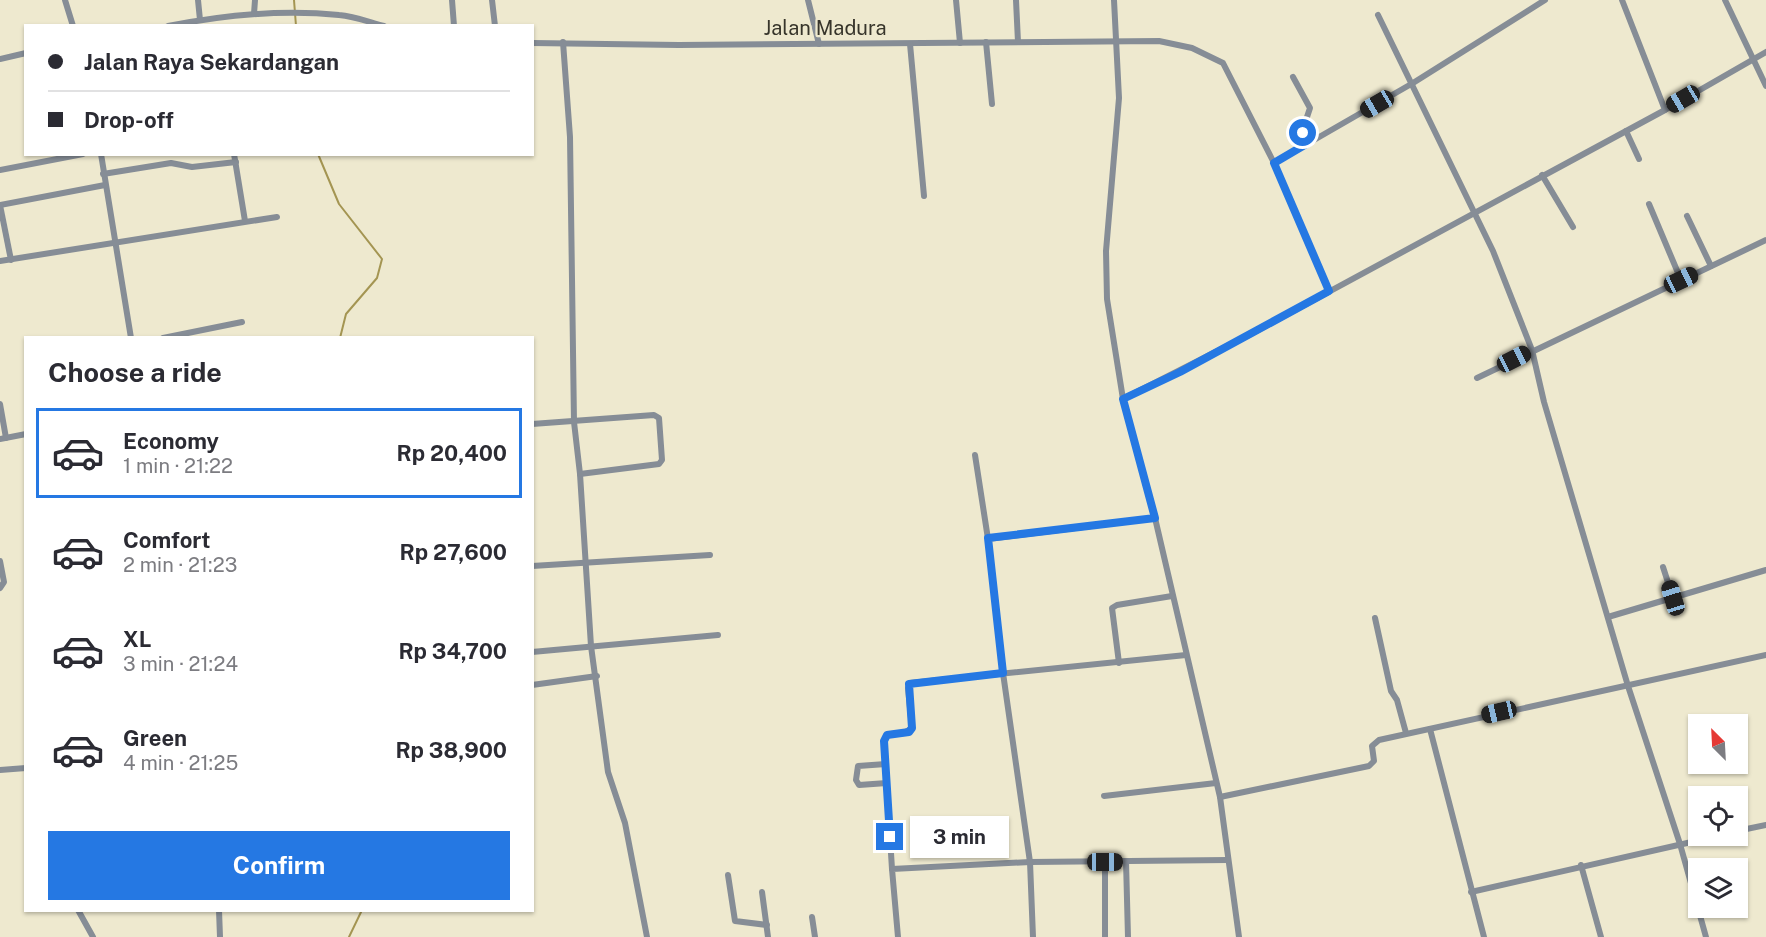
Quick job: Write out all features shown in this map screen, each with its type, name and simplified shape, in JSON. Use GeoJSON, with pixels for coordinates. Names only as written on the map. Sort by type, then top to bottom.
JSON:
{"type":"FeatureCollection","features":[{"type":"Feature","properties":{"kind":"street"},"geometry":{"type":"LineString","coordinates":[[65,0],[72,24]]}},
{"type":"Feature","properties":{"kind":"street"},"geometry":{"type":"LineString","coordinates":[[198,0],[200,20]]}},
{"type":"Feature","properties":{"kind":"street"},"geometry":{"type":"LineString","coordinates":[[254,14],[255,0]]}},
{"type":"Feature","properties":{"kind":"street"},"geometry":{"type":"LineString","coordinates":[[452,0],[454,24]]}},
{"type":"Feature","properties":{"kind":"street"},"geometry":{"type":"LineString","coordinates":[[492,0],[495,24]]}},
{"type":"Feature","properties":{"kind":"street"},"geometry":{"type":"LineString","coordinates":[[808,0],[819,44]]}},
{"type":"Feature","properties":{"kind":"street"},"geometry":{"type":"LineString","coordinates":[[956,0],[960,43]]}},
{"type":"Feature","properties":{"kind":"street"},"geometry":{"type":"LineString","coordinates":[[1016,0],[1017,42]]}},
{"type":"Feature","properties":{"kind":"street"},"geometry":{"type":"LineString","coordinates":[[1114,0],[1119,98],[1106,251],[1107,299],[1123,399],[1155,518],[1220,797],[1239,937]]}},
{"type":"Feature","properties":{"kind":"street"},"geometry":{"type":"LineString","coordinates":[[1622,0],[1665,110]]}},
{"type":"Feature","properties":{"kind":"street"},"geometry":{"type":"LineString","coordinates":[[1725,0],[1766,86]]}},
{"type":"Feature","properties":{"kind":"street"},"geometry":{"type":"LineString","coordinates":[[1274,163],[1413,83],[1540,1]]}},
{"type":"Feature","properties":{"kind":"street"},"geometry":{"type":"LineString","coordinates":[[179,24],[200,20],[212,22],[254,14],[281,13],[341,15],[376,24]]}},
{"type":"Feature","properties":{"kind":"street"},"geometry":{"type":"LineString","coordinates":[[1378,15],[1413,83],[1504,277],[1532,350],[1544,402],[1628,686],[1680,843],[1706,937]]}},
{"type":"Feature","properties":{"kind":"street","name":"Jalan Madura"},"geometry":{"type":"LineString","coordinates":[[534,43],[910,44],[1117,40],[1159,41],[1192,48],[1223,63],[1274,163],[1329,291]]}},
{"type":"Feature","properties":{"kind":"street"},"geometry":{"type":"LineString","coordinates":[[563,42],[570,137],[574,422],[580,474],[591,646],[597,676],[608,772],[625,823],[647,937]]}},
{"type":"Feature","properties":{"kind":"street"},"geometry":{"type":"LineString","coordinates":[[986,42],[992,104]]}},
{"type":"Feature","properties":{"kind":"street"},"geometry":{"type":"LineString","coordinates":[[910,44],[924,196]]}},
{"type":"Feature","properties":{"kind":"street"},"geometry":{"type":"LineString","coordinates":[[1123,399],[1180,372],[1665,110],[1766,52]]}},
{"type":"Feature","properties":{"kind":"street"},"geometry":{"type":"LineString","coordinates":[[0,59],[24,53]]}},
{"type":"Feature","properties":{"kind":"street"},"geometry":{"type":"LineString","coordinates":[[1293,77],[1310,108],[1303,129],[1308,143]]}},
{"type":"Feature","properties":{"kind":"street"},"geometry":{"type":"LineString","coordinates":[[1626,131],[1639,159]]}},
{"type":"Feature","properties":{"kind":"street"},"geometry":{"type":"LineString","coordinates":[[0,170],[73,156]]}},
{"type":"Feature","properties":{"kind":"street"},"geometry":{"type":"LineString","coordinates":[[101,156],[131,336]]}},
{"type":"Feature","properties":{"kind":"street"},"geometry":{"type":"LineString","coordinates":[[103,174],[171,163],[192,167],[235,158],[245,221]]}},
{"type":"Feature","properties":{"kind":"street"},"geometry":{"type":"LineString","coordinates":[[1542,175],[1573,227]]}},
{"type":"Feature","properties":{"kind":"street"},"geometry":{"type":"LineString","coordinates":[[11,260],[0,205],[105,185]]}},
{"type":"Feature","properties":{"kind":"street"},"geometry":{"type":"LineString","coordinates":[[1649,204],[1681,280]]}},
{"type":"Feature","properties":{"kind":"street"},"geometry":{"type":"LineString","coordinates":[[1687,216],[1711,266]]}},
{"type":"Feature","properties":{"kind":"street"},"geometry":{"type":"LineString","coordinates":[[0,261],[277,217]]}},
{"type":"Feature","properties":{"kind":"street"},"geometry":{"type":"LineString","coordinates":[[1477,378],[1766,240]]}},
{"type":"Feature","properties":{"kind":"street"},"geometry":{"type":"LineString","coordinates":[[173,336],[242,322]]}},
{"type":"Feature","properties":{"kind":"street"},"geometry":{"type":"LineString","coordinates":[[0,404],[3,439],[24,434]]}},
{"type":"Feature","properties":{"kind":"street"},"geometry":{"type":"LineString","coordinates":[[534,424],[654,415],[659,419],[662,460],[659,464],[580,474]]}},
{"type":"Feature","properties":{"kind":"street"},"geometry":{"type":"LineString","coordinates":[[975,455],[1030,862],[1033,937]]}},
{"type":"Feature","properties":{"kind":"street"},"geometry":{"type":"LineString","coordinates":[[988,538],[1155,518]]}},
{"type":"Feature","properties":{"kind":"street"},"geometry":{"type":"LineString","coordinates":[[534,566],[710,555]]}},
{"type":"Feature","properties":{"kind":"street"},"geometry":{"type":"LineString","coordinates":[[0,561],[3,584],[0,588]]}},
{"type":"Feature","properties":{"kind":"street"},"geometry":{"type":"LineString","coordinates":[[1663,567],[1673,598]]}},
{"type":"Feature","properties":{"kind":"street"},"geometry":{"type":"LineString","coordinates":[[1608,617],[1766,570]]}},
{"type":"Feature","properties":{"kind":"street"},"geometry":{"type":"LineString","coordinates":[[1119,663],[1111,614],[1113,607],[1172,596]]}},
{"type":"Feature","properties":{"kind":"street"},"geometry":{"type":"LineString","coordinates":[[1375,618],[1391,691],[1397,700],[1406,733]]}},
{"type":"Feature","properties":{"kind":"street"},"geometry":{"type":"LineString","coordinates":[[534,652],[718,635]]}},
{"type":"Feature","properties":{"kind":"street"},"geometry":{"type":"LineString","coordinates":[[898,937],[885,737],[909,732],[912,728],[908,688],[910,683],[1186,655]]}},
{"type":"Feature","properties":{"kind":"street"},"geometry":{"type":"LineString","coordinates":[[1220,797],[1369,766],[1374,761],[1372,747],[1376,741],[1406,733],[1766,655]]}},
{"type":"Feature","properties":{"kind":"street"},"geometry":{"type":"LineString","coordinates":[[534,685],[597,676]]}},
{"type":"Feature","properties":{"kind":"street"},"geometry":{"type":"LineString","coordinates":[[1430,729],[1484,937]]}},
{"type":"Feature","properties":{"kind":"street"},"geometry":{"type":"LineString","coordinates":[[886,764],[858,766],[856,780],[862,785],[887,783]]}},
{"type":"Feature","properties":{"kind":"street"},"geometry":{"type":"LineString","coordinates":[[0,770],[24,768]]}},
{"type":"Feature","properties":{"kind":"street"},"geometry":{"type":"LineString","coordinates":[[1104,796],[1216,783]]}},
{"type":"Feature","properties":{"kind":"street"},"geometry":{"type":"LineString","coordinates":[[1748,829],[1766,825]]}},
{"type":"Feature","properties":{"kind":"street"},"geometry":{"type":"LineString","coordinates":[[1471,892],[1688,842]]}},
{"type":"Feature","properties":{"kind":"street"},"geometry":{"type":"LineString","coordinates":[[892,869],[1030,862],[1228,860]]}},
{"type":"Feature","properties":{"kind":"street"},"geometry":{"type":"LineString","coordinates":[[1126,861],[1128,937]]}},
{"type":"Feature","properties":{"kind":"street"},"geometry":{"type":"LineString","coordinates":[[1105,862],[1105,937]]}},
{"type":"Feature","properties":{"kind":"street"},"geometry":{"type":"LineString","coordinates":[[1581,865],[1601,937]]}},
{"type":"Feature","properties":{"kind":"street"},"geometry":{"type":"LineString","coordinates":[[728,875],[735,921],[746,925],[766,925]]}},
{"type":"Feature","properties":{"kind":"street"},"geometry":{"type":"LineString","coordinates":[[762,891],[768,937]]}},
{"type":"Feature","properties":{"kind":"street"},"geometry":{"type":"LineString","coordinates":[[79,912],[93,937]]}},
{"type":"Feature","properties":{"kind":"street"},"geometry":{"type":"LineString","coordinates":[[219,912],[220,937]]}},
{"type":"Feature","properties":{"kind":"street"},"geometry":{"type":"LineString","coordinates":[[812,917],[815,937]]}},
{"type":"Feature","properties":{"kind":"waterway"},"geometry":{"type":"LineString","coordinates":[[294,0],[296,24]]}},
{"type":"Feature","properties":{"kind":"waterway"},"geometry":{"type":"LineString","coordinates":[[319,156],[339,204],[382,259],[377,278],[346,314],[340,336]]}},
{"type":"Feature","properties":{"kind":"waterway"},"geometry":{"type":"LineString","coordinates":[[349,937],[361,912]]}},
{"type":"Feature","properties":{"kind":"route"},"geometry":{"type":"LineString","coordinates":[[890,837],[884,741],[887,735],[909,732],[912,728],[909,684],[1003,673],[988,538],[1155,518],[1132,441],[1123,399],[1180,372],[1329,291],[1274,163],[1308,143],[1303,133]]}}]}
